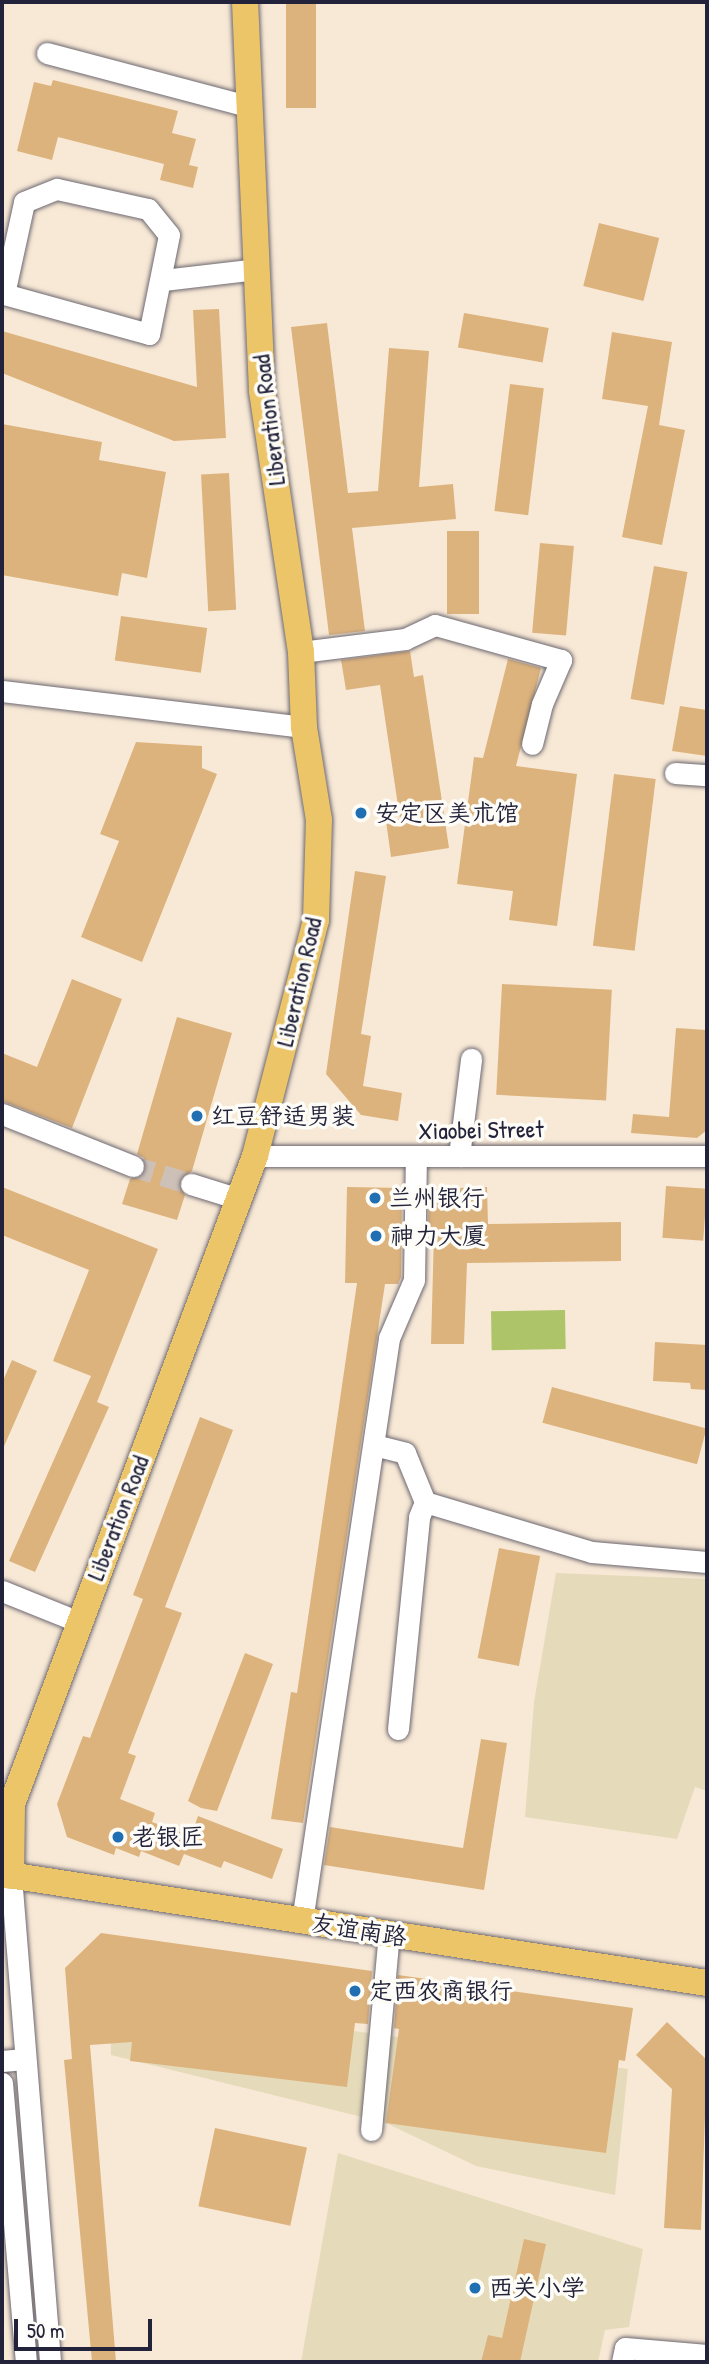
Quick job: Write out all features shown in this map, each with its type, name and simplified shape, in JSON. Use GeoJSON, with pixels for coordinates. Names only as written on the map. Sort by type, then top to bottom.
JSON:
{"type":"FeatureCollection","features":[{"type":"Feature","properties":{"kind":"main road","name":"Liberation Road"},"geometry":{"type":"LineString","coordinates":[[5,1882],[12,1804],[255,1156],[316,920],[319,820],[304,727],[301,652],[262,390],[245,2]]}},
{"type":"Feature","properties":{"kind":"main road"},"geometry":{"type":"LineString","coordinates":[[2,1774],[34,1745]]}},
{"type":"Feature","properties":{"kind":"main road","name":"友谊南路"},"geometry":{"type":"LineString","coordinates":[[5,1882],[302,1921],[707,1983]]}},
{"type":"Feature","properties":{"kind":"street"},"geometry":{"type":"LineString","coordinates":[[47,53],[248,106]]}},
{"type":"Feature","properties":{"kind":"street"},"geometry":{"type":"LineString","coordinates":[[57,189],[148,209],[169,235],[163,280],[149,334],[4,294],[24,202],[57,189]]}},
{"type":"Feature","properties":{"kind":"street"},"geometry":{"type":"LineString","coordinates":[[163,280],[256,269]]}},
{"type":"Feature","properties":{"kind":"street"},"geometry":{"type":"LineString","coordinates":[[301,652],[405,639],[435,625],[561,660],[542,704],[533,744]]}},
{"type":"Feature","properties":{"kind":"street"},"geometry":{"type":"LineString","coordinates":[[2,691],[304,727]]}},
{"type":"Feature","properties":{"kind":"street"},"geometry":{"type":"LineString","coordinates":[[675,773],[707,775]]}},
{"type":"Feature","properties":{"kind":"street"},"geometry":{"type":"LineString","coordinates":[[459,1156],[471,1059]]}},
{"type":"Feature","properties":{"kind":"street"},"geometry":{"type":"LineString","coordinates":[[2,1114],[132,1166]]}},
{"type":"Feature","properties":{"kind":"street","name":"Xiaobei Street"},"geometry":{"type":"LineString","coordinates":[[255,1156],[707,1156]]}},
{"type":"Feature","properties":{"kind":"street"},"geometry":{"type":"LineString","coordinates":[[302,1921],[389,1338],[414,1280],[416,1157]]}},
{"type":"Feature","properties":{"kind":"street"},"geometry":{"type":"LineString","coordinates":[[191,1184],[239,1199]]}},
{"type":"Feature","properties":{"kind":"street"},"geometry":{"type":"LineString","coordinates":[[374,1445],[405,1453],[425,1502],[419,1517],[398,1729]]}},
{"type":"Feature","properties":{"kind":"street"},"geometry":{"type":"LineString","coordinates":[[425,1502],[592,1552],[707,1562]]}},
{"type":"Feature","properties":{"kind":"street"},"geometry":{"type":"LineString","coordinates":[[2,1591],[79,1622]]}},
{"type":"Feature","properties":{"kind":"street"},"geometry":{"type":"LineString","coordinates":[[5,1882],[24,2059],[50,2362]]}},
{"type":"Feature","properties":{"kind":"street"},"geometry":{"type":"LineString","coordinates":[[371,2130],[389,1934]]}},
{"type":"Feature","properties":{"kind":"street"},"geometry":{"type":"LineString","coordinates":[[2,2061],[24,2059]]}},
{"type":"Feature","properties":{"kind":"street"},"geometry":{"type":"LineString","coordinates":[[2,2083],[10,2295],[26,2362]]}},
{"type":"Feature","properties":{"kind":"street"},"geometry":{"type":"LineString","coordinates":[[622,2362],[625,2348],[707,2355]]}},
{"type":"Feature","properties":{"kind":"shaded area"},"geometry":{"type":"Polygon","coordinates":[[[556,1573],[707,1579],[707,1791],[695,1787],[677,1839],[525,1817],[534,1702],[556,1573]]]}},
{"type":"Feature","properties":{"kind":"shaded area"},"geometry":{"type":"Polygon","coordinates":[[[110,1997],[628,2069],[615,2195],[476,2166],[386,2123],[111,2055],[110,1997]]]}},
{"type":"Feature","properties":{"kind":"shaded area","name":"西关小学"},"geometry":{"type":"Polygon","coordinates":[[[338,2153],[643,2249],[629,2327],[605,2330],[598,2362],[301,2362],[338,2153]]]}},
{"type":"Feature","properties":{"kind":"green space"},"geometry":{"type":"Polygon","coordinates":[[[565,1310],[566,1349],[492,1350],[491,1311],[565,1310]]]}},
{"type":"Feature","properties":{"kind":"building"},"geometry":{"type":"Polygon","coordinates":[[[286,2],[316,2],[316,108],[286,108],[286,2]]]}},
{"type":"Feature","properties":{"kind":"building"},"geometry":{"type":"Polygon","coordinates":[[[53,80],[178,111],[172,133],[196,139],[189,165],[198,167],[193,188],[160,180],[164,164],[58,137],[52,160],[17,151],[34,82],[51,86],[53,80]]]}},
{"type":"Feature","properties":{"kind":"building"},"geometry":{"type":"Polygon","coordinates":[[[599,223],[659,238],[643,301],[583,286],[599,223]]]}},
{"type":"Feature","properties":{"kind":"building"},"geometry":{"type":"Polygon","coordinates":[[[219,309],[226,438],[174,441],[2,373],[2,331],[197,387],[193,310],[219,309]]]}},
{"type":"Feature","properties":{"kind":"building"},"geometry":{"type":"Polygon","coordinates":[[[464,313],[549,328],[543,362],[458,347],[464,313]]]}},
{"type":"Feature","properties":{"kind":"building"},"geometry":{"type":"Polygon","coordinates":[[[327,323],[348,493],[378,491],[389,348],[429,351],[419,487],[453,484],[456,519],[352,528],[365,631],[329,635],[291,327],[327,323]]]}},
{"type":"Feature","properties":{"kind":"building"},"geometry":{"type":"Polygon","coordinates":[[[612,332],[672,342],[659,425],[685,430],[662,545],[622,537],[648,406],[602,399],[612,332]]]}},
{"type":"Feature","properties":{"kind":"building"},"geometry":{"type":"Polygon","coordinates":[[[510,384],[544,388],[528,515],[494,511],[510,384]]]}},
{"type":"Feature","properties":{"kind":"building"},"geometry":{"type":"Polygon","coordinates":[[[2,424],[102,442],[99,460],[166,472],[147,578],[122,573],[118,596],[2,575],[2,424]]]}},
{"type":"Feature","properties":{"kind":"building"},"geometry":{"type":"Polygon","coordinates":[[[229,473],[236,610],[208,611],[201,474],[229,473]]]}},
{"type":"Feature","properties":{"kind":"building"},"geometry":{"type":"Polygon","coordinates":[[[447,531],[479,531],[479,614],[447,614],[447,531]]]}},
{"type":"Feature","properties":{"kind":"building"},"geometry":{"type":"Polygon","coordinates":[[[540,543],[574,546],[566,636],[532,633],[540,543]]]}},
{"type":"Feature","properties":{"kind":"building"},"geometry":{"type":"Polygon","coordinates":[[[654,566],[687,572],[664,705],[631,699],[654,566]]]}},
{"type":"Feature","properties":{"kind":"building"},"geometry":{"type":"Polygon","coordinates":[[[121,616],[207,628],[201,673],[115,661],[121,616]]]}},
{"type":"Feature","properties":{"kind":"building"},"geometry":{"type":"Polygon","coordinates":[[[410,651],[414,677],[423,675],[449,848],[391,857],[386,821],[400,819],[380,685],[346,690],[341,660],[410,651]]]}},
{"type":"Feature","properties":{"kind":"building"},"geometry":{"type":"Polygon","coordinates":[[[508,659],[541,668],[516,766],[577,774],[557,926],[509,920],[513,891],[457,884],[474,757],[483,758],[508,659]]]}},
{"type":"Feature","properties":{"kind":"building"},"geometry":{"type":"Polygon","coordinates":[[[680,706],[707,710],[707,756],[672,751],[680,706]]]}},
{"type":"Feature","properties":{"kind":"building"},"geometry":{"type":"Polygon","coordinates":[[[136,742],[202,746],[202,768],[217,774],[142,962],[81,937],[119,841],[100,834],[136,742]]]}},
{"type":"Feature","properties":{"kind":"building"},"geometry":{"type":"Polygon","coordinates":[[[614,774],[656,779],[635,951],[593,946],[614,774]]]}},
{"type":"Feature","properties":{"kind":"building"},"geometry":{"type":"Polygon","coordinates":[[[355,871],[386,876],[361,1034],[371,1036],[363,1086],[402,1093],[398,1121],[361,1115],[326,1074],[355,871]]]}},
{"type":"Feature","properties":{"kind":"building"},"geometry":{"type":"Polygon","coordinates":[[[72,979],[122,999],[72,1128],[2,1101],[2,1053],[37,1067],[72,979]]]}},
{"type":"Feature","properties":{"kind":"building"},"geometry":{"type":"Polygon","coordinates":[[[502,984],[612,990],[606,1101],[496,1095],[502,984]]]}},
{"type":"Feature","properties":{"kind":"building"},"geometry":{"type":"Polygon","coordinates":[[[177,1017],[232,1033],[192,1171],[178,1181],[185,1195],[177,1220],[122,1204],[130,1179],[145,1170],[144,1158],[137,1154],[177,1017]]]}},
{"type":"Feature","properties":{"kind":"building"},"geometry":{"type":"Polygon","coordinates":[[[676,1028],[707,1030],[707,1130],[697,1138],[631,1133],[633,1114],[669,1117],[676,1028]]]}},
{"type":"Feature","properties":{"kind":"building"},"geometry":{"type":"Polygon","coordinates":[[[666,1186],[707,1189],[703,1241],[662,1238],[666,1186]]]}},
{"type":"Feature","properties":{"kind":"building"},"geometry":{"type":"Polygon","coordinates":[[[2,1187],[158,1249],[97,1402],[109,1407],[35,1572],[9,1561],[91,1376],[53,1361],[89,1270],[2,1235],[2,1187]]]}},
{"type":"Feature","properties":{"kind":"building"},"geometry":{"type":"Polygon","coordinates":[[[347,1187],[402,1188],[401,1277],[398,1284],[385,1284],[303,1823],[271,1819],[291,1692],[297,1693],[357,1283],[345,1283],[347,1187]]]}},
{"type":"Feature","properties":{"kind":"building"},"geometry":{"type":"Polygon","coordinates":[[[487,1187],[488,1224],[621,1222],[621,1261],[467,1263],[464,1344],[431,1344],[434,1234],[428,1234],[429,1189],[487,1187]]]}},
{"type":"Feature","properties":{"kind":"building"},"geometry":{"type":"Polygon","coordinates":[[[655,1342],[707,1345],[707,1390],[691,1389],[690,1383],[653,1381],[655,1342]]]}},
{"type":"Feature","properties":{"kind":"building"},"geometry":{"type":"Polygon","coordinates":[[[12,1360],[37,1371],[2,1451],[2,1383],[12,1360]]]}},
{"type":"Feature","properties":{"kind":"building"},"geometry":{"type":"Polygon","coordinates":[[[552,1387],[707,1428],[697,1464],[542,1423],[552,1387]]]}},
{"type":"Feature","properties":{"kind":"building"},"geometry":{"type":"Polygon","coordinates":[[[200,1417],[233,1430],[165,1607],[182,1613],[128,1753],[136,1756],[120,1799],[155,1813],[152,1822],[191,1836],[198,1816],[283,1849],[272,1879],[224,1861],[221,1868],[184,1854],[179,1866],[141,1851],[139,1857],[116,1848],[114,1855],[67,1837],[57,1804],[83,1736],[90,1738],[143,1599],[133,1595],[200,1417]]]}},
{"type":"Feature","properties":{"kind":"building"},"geometry":{"type":"Polygon","coordinates":[[[499,1548],[540,1556],[519,1666],[478,1658],[499,1548]]]}},
{"type":"Feature","properties":{"kind":"building"},"geometry":{"type":"Polygon","coordinates":[[[245,1653],[273,1664],[217,1811],[201,1808],[188,1801],[245,1653]]]}},
{"type":"Feature","properties":{"kind":"building"},"geometry":{"type":"Polygon","coordinates":[[[481,1739],[507,1743],[484,1890],[324,1865],[330,1827],[463,1848],[481,1739]]]}},
{"type":"Feature","properties":{"kind":"building"},"geometry":{"type":"Polygon","coordinates":[[[101,1933],[372,1971],[368,2024],[355,2023],[347,2087],[130,2061],[132,2042],[90,2045],[116,2362],[92,2362],[64,2060],[72,2059],[65,1968],[101,1933]]]}},
{"type":"Feature","properties":{"kind":"building"},"geometry":{"type":"Polygon","coordinates":[[[398,1975],[633,2008],[625,2061],[619,2060],[606,2153],[386,2123],[399,2029],[394,2028],[398,1975]]]}},
{"type":"Feature","properties":{"kind":"building"},"geometry":{"type":"Polygon","coordinates":[[[667,2022],[707,2060],[701,2230],[664,2228],[672,2089],[636,2055],[667,2022]]]}},
{"type":"Feature","properties":{"kind":"building"},"geometry":{"type":"Polygon","coordinates":[[[215,2128],[307,2148],[290,2226],[198,2206],[215,2128]]]}},
{"type":"Feature","properties":{"kind":"building"},"geometry":{"type":"Polygon","coordinates":[[[524,2239],[546,2244],[520,2362],[481,2362],[488,2335],[502,2338],[524,2239]]]}},
{"type":"Feature","properties":{"kind":"tunnel"},"geometry":{"type":"LineString","coordinates":[[133,1166],[191,1184]]}},
{"type":"Feature","properties":{"kind":"place","name":"安定区美术馆"},"geometry":{"type":"Point","coordinates":[361,813]}},
{"type":"Feature","properties":{"kind":"place","name":"红豆舒适男装"},"geometry":{"type":"Point","coordinates":[197,1116]}},
{"type":"Feature","properties":{"kind":"place","name":"兰州银行"},"geometry":{"type":"Point","coordinates":[375,1198]}},
{"type":"Feature","properties":{"kind":"place","name":"神力大厦"},"geometry":{"type":"Point","coordinates":[376,1236]}},
{"type":"Feature","properties":{"kind":"place","name":"老银匠"},"geometry":{"type":"Point","coordinates":[118,1837]}},
{"type":"Feature","properties":{"kind":"place","name":"定西农商银行"},"geometry":{"type":"Point","coordinates":[355,1991]}},
{"type":"Feature","properties":{"kind":"place","name":"西关小学"},"geometry":{"type":"Point","coordinates":[475,2288]}}]}
